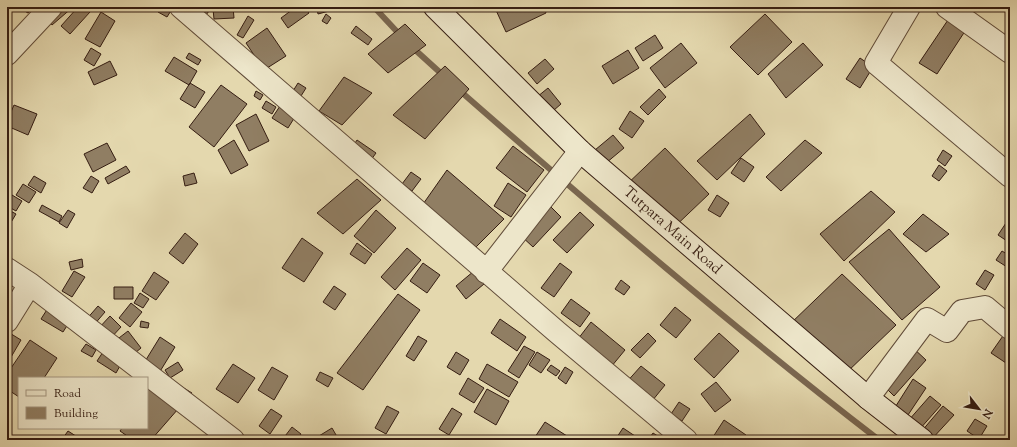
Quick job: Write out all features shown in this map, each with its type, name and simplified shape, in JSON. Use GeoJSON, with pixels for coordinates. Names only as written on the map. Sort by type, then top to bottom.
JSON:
{"type":"FeatureCollection","features":[{"type":"Feature","properties":{"kind":"street"},"geometry":{"type":"LineString","coordinates":[[7,54],[51,7]]}},
{"type":"Feature","properties":{"kind":"street"},"geometry":{"type":"LineString","coordinates":[[181,7],[486,272],[640,403],[686,440]]}},
{"type":"Feature","properties":{"kind":"street","name":"Tutpara Main Road"},"geometry":{"type":"LineString","coordinates":[[435,7],[580,151],[868,398],[922,440]]}},
{"type":"Feature","properties":{"kind":"street"},"geometry":{"type":"LineString","coordinates":[[909,7],[876,63],[1010,176]]}},
{"type":"Feature","properties":{"kind":"street"},"geometry":{"type":"LineString","coordinates":[[947,7],[1010,52]]}},
{"type":"Feature","properties":{"kind":"street"},"geometry":{"type":"LineString","coordinates":[[486,272],[580,151]]}},
{"type":"Feature","properties":{"kind":"street"},"geometry":{"type":"LineString","coordinates":[[7,269],[30,284],[233,440]]}},
{"type":"Feature","properties":{"kind":"street"},"geometry":{"type":"LineString","coordinates":[[7,321],[30,284]]}},
{"type":"Feature","properties":{"kind":"street"},"geometry":{"type":"LineString","coordinates":[[868,398],[927,319],[947,331],[962,312],[985,306],[1010,328]]}},
{"type":"Feature","properties":{"kind":"building"},"geometry":{"type":"Polygon","coordinates":[[[18,7],[32,7],[28,13],[18,7]]]}},
{"type":"Feature","properties":{"kind":"building"},"geometry":{"type":"Polygon","coordinates":[[[58,7],[73,7],[52,25],[46,17],[58,7]]]}},
{"type":"Feature","properties":{"kind":"building"},"geometry":{"type":"Polygon","coordinates":[[[78,7],[84,7],[90,12],[70,34],[61,26],[78,7]]]}},
{"type":"Feature","properties":{"kind":"building"},"geometry":{"type":"Polygon","coordinates":[[[161,7],[168,7],[172,9],[167,17],[158,12],[161,7]]]}},
{"type":"Feature","properties":{"kind":"building"},"geometry":{"type":"Polygon","coordinates":[[[195,7],[212,7],[206,15],[195,7]]]}},
{"type":"Feature","properties":{"kind":"building"},"geometry":{"type":"Polygon","coordinates":[[[233,7],[234,18],[214,19],[213,9],[233,7]]]}},
{"type":"Feature","properties":{"kind":"building"},"geometry":{"type":"Polygon","coordinates":[[[296,7],[305,7],[309,13],[288,28],[281,18],[296,7]]]}},
{"type":"Feature","properties":{"kind":"building"},"geometry":{"type":"Polygon","coordinates":[[[328,7],[329,11],[318,14],[317,9],[328,7]]]}},
{"type":"Feature","properties":{"kind":"building"},"geometry":{"type":"Polygon","coordinates":[[[544,7],[546,13],[506,32],[495,8],[544,7]]]}},
{"type":"Feature","properties":{"kind":"building"},"geometry":{"type":"Polygon","coordinates":[[[954,11],[971,22],[937,74],[919,63],[954,11]]]}},
{"type":"Feature","properties":{"kind":"building"},"geometry":{"type":"Polygon","coordinates":[[[101,12],[115,21],[100,47],[85,39],[101,12]]]}},
{"type":"Feature","properties":{"kind":"building"},"geometry":{"type":"Polygon","coordinates":[[[326,14],[331,18],[327,24],[322,21],[326,14]]]}},
{"type":"Feature","properties":{"kind":"building"},"geometry":{"type":"Polygon","coordinates":[[[765,14],[792,42],[758,75],[730,47],[765,14]]]}},
{"type":"Feature","properties":{"kind":"building"},"geometry":{"type":"Polygon","coordinates":[[[248,16],[254,20],[243,38],[237,35],[248,16]]]}},
{"type":"Feature","properties":{"kind":"building"},"geometry":{"type":"Polygon","coordinates":[[[405,24],[426,45],[388,73],[368,54],[405,24]]]}},
{"type":"Feature","properties":{"kind":"building"},"geometry":{"type":"Polygon","coordinates":[[[356,26],[372,39],[368,45],[351,33],[356,26]]]}},
{"type":"Feature","properties":{"kind":"building"},"geometry":{"type":"Polygon","coordinates":[[[267,28],[286,56],[264,70],[246,43],[267,28]]]}},
{"type":"Feature","properties":{"kind":"building"},"geometry":{"type":"Polygon","coordinates":[[[655,35],[663,48],[643,61],[635,48],[655,35]]]}},
{"type":"Feature","properties":{"kind":"building"},"geometry":{"type":"Polygon","coordinates":[[[681,43],[697,63],[665,88],[650,68],[681,43]]]}},
{"type":"Feature","properties":{"kind":"building"},"geometry":{"type":"Polygon","coordinates":[[[803,43],[823,65],[786,98],[768,74],[803,43]]]}},
{"type":"Feature","properties":{"kind":"building"},"geometry":{"type":"Polygon","coordinates":[[[91,48],[101,54],[94,66],[84,60],[91,48]]]}},
{"type":"Feature","properties":{"kind":"building"},"geometry":{"type":"Polygon","coordinates":[[[628,50],[639,68],[613,84],[602,66],[628,50]]]}},
{"type":"Feature","properties":{"kind":"building"},"geometry":{"type":"Polygon","coordinates":[[[189,53],[201,60],[198,65],[186,58],[189,53]]]}},
{"type":"Feature","properties":{"kind":"building"},"geometry":{"type":"Polygon","coordinates":[[[174,57],[197,71],[189,85],[165,71],[174,57]]]}},
{"type":"Feature","properties":{"kind":"building"},"geometry":{"type":"Polygon","coordinates":[[[860,58],[873,67],[860,88],[846,79],[860,58]]]}},
{"type":"Feature","properties":{"kind":"building"},"geometry":{"type":"Polygon","coordinates":[[[545,59],[554,69],[537,84],[528,73],[545,59]]]}},
{"type":"Feature","properties":{"kind":"building"},"geometry":{"type":"Polygon","coordinates":[[[110,61],[117,75],[94,85],[88,72],[110,61]]]}},
{"type":"Feature","properties":{"kind":"building"},"geometry":{"type":"Polygon","coordinates":[[[445,66],[469,89],[425,139],[393,115],[445,66]]]}},
{"type":"Feature","properties":{"kind":"building"},"geometry":{"type":"Polygon","coordinates":[[[344,77],[372,93],[342,125],[319,111],[344,77]]]}},
{"type":"Feature","properties":{"kind":"building"},"geometry":{"type":"Polygon","coordinates":[[[190,83],[205,92],[195,108],[180,99],[190,83]]]}},
{"type":"Feature","properties":{"kind":"building"},"geometry":{"type":"Polygon","coordinates":[[[298,83],[306,88],[296,104],[288,99],[298,83]]]}},
{"type":"Feature","properties":{"kind":"building"},"geometry":{"type":"Polygon","coordinates":[[[221,85],[247,104],[214,147],[189,127],[221,85]]]}},
{"type":"Feature","properties":{"kind":"building"},"geometry":{"type":"Polygon","coordinates":[[[548,88],[561,104],[546,117],[532,101],[548,88]]]}},
{"type":"Feature","properties":{"kind":"building"},"geometry":{"type":"Polygon","coordinates":[[[659,89],[666,97],[648,115],[640,107],[659,89]]]}},
{"type":"Feature","properties":{"kind":"building"},"geometry":{"type":"Polygon","coordinates":[[[256,91],[263,95],[260,100],[254,96],[256,91]]]}},
{"type":"Feature","properties":{"kind":"building"},"geometry":{"type":"Polygon","coordinates":[[[266,101],[276,107],[272,114],[262,108],[266,101]]]}},
{"type":"Feature","properties":{"kind":"building"},"geometry":{"type":"Polygon","coordinates":[[[282,103],[298,112],[288,128],[272,118],[282,103]]]}},
{"type":"Feature","properties":{"kind":"building"},"geometry":{"type":"Polygon","coordinates":[[[14,105],[37,114],[28,135],[7,126],[7,121],[14,105]]]}},
{"type":"Feature","properties":{"kind":"building"},"geometry":{"type":"Polygon","coordinates":[[[630,111],[644,121],[632,138],[619,129],[630,111]]]}},
{"type":"Feature","properties":{"kind":"building"},"geometry":{"type":"Polygon","coordinates":[[[256,114],[269,141],[249,151],[236,125],[256,114]]]}},
{"type":"Feature","properties":{"kind":"building"},"geometry":{"type":"Polygon","coordinates":[[[750,114],[765,134],[717,180],[697,161],[750,114]]]}},
{"type":"Feature","properties":{"kind":"building"},"geometry":{"type":"Polygon","coordinates":[[[613,135],[624,148],[600,168],[589,155],[613,135]]]}},
{"type":"Feature","properties":{"kind":"building"},"geometry":{"type":"Polygon","coordinates":[[[234,140],[248,165],[231,174],[218,150],[234,140]]]}},
{"type":"Feature","properties":{"kind":"building"},"geometry":{"type":"Polygon","coordinates":[[[357,140],[376,153],[368,164],[350,151],[357,140]]]}},
{"type":"Feature","properties":{"kind":"building"},"geometry":{"type":"Polygon","coordinates":[[[805,140],[822,153],[781,191],[766,177],[805,140]]]}},
{"type":"Feature","properties":{"kind":"building"},"geometry":{"type":"Polygon","coordinates":[[[107,143],[116,160],[93,172],[84,154],[107,143]]]}},
{"type":"Feature","properties":{"kind":"building"},"geometry":{"type":"Polygon","coordinates":[[[513,146],[544,170],[527,192],[496,168],[513,146]]]}},
{"type":"Feature","properties":{"kind":"building"},"geometry":{"type":"Polygon","coordinates":[[[665,148],[709,194],[668,233],[624,187],[665,148]]]}},
{"type":"Feature","properties":{"kind":"building"},"geometry":{"type":"Polygon","coordinates":[[[943,150],[952,156],[945,166],[937,160],[943,150]]]}},
{"type":"Feature","properties":{"kind":"building"},"geometry":{"type":"Polygon","coordinates":[[[741,158],[754,167],[744,182],[731,173],[741,158]]]}},
{"type":"Feature","properties":{"kind":"building"},"geometry":{"type":"Polygon","coordinates":[[[939,165],[947,171],[939,181],[932,176],[939,165]]]}},
{"type":"Feature","properties":{"kind":"building"},"geometry":{"type":"Polygon","coordinates":[[[126,166],[130,172],[108,184],[105,178],[126,166]]]}},
{"type":"Feature","properties":{"kind":"building"},"geometry":{"type":"Polygon","coordinates":[[[447,170],[504,219],[474,249],[421,207],[447,170]]]}},
{"type":"Feature","properties":{"kind":"building"},"geometry":{"type":"Polygon","coordinates":[[[411,172],[421,179],[412,191],[402,184],[411,172]]]}},
{"type":"Feature","properties":{"kind":"building"},"geometry":{"type":"Polygon","coordinates":[[[194,173],[197,183],[185,186],[183,176],[194,173]]]}},
{"type":"Feature","properties":{"kind":"building"},"geometry":{"type":"Polygon","coordinates":[[[34,176],[46,183],[41,193],[28,185],[34,176]]]}},
{"type":"Feature","properties":{"kind":"building"},"geometry":{"type":"Polygon","coordinates":[[[91,176],[99,181],[92,193],[83,188],[91,176]]]}},
{"type":"Feature","properties":{"kind":"building"},"geometry":{"type":"Polygon","coordinates":[[[357,179],[381,200],[343,234],[317,213],[357,179]]]}},
{"type":"Feature","properties":{"kind":"building"},"geometry":{"type":"Polygon","coordinates":[[[508,183],[526,195],[511,217],[494,206],[508,183]]]}},
{"type":"Feature","properties":{"kind":"building"},"geometry":{"type":"Polygon","coordinates":[[[23,184],[36,192],[29,203],[16,195],[23,184]]]}},
{"type":"Feature","properties":{"kind":"building"},"geometry":{"type":"Polygon","coordinates":[[[871,191],[895,212],[844,261],[820,234],[871,191]]]}},
{"type":"Feature","properties":{"kind":"building"},"geometry":{"type":"Polygon","coordinates":[[[7,192],[22,201],[16,211],[7,206],[7,192]]]}},
{"type":"Feature","properties":{"kind":"building"},"geometry":{"type":"Polygon","coordinates":[[[717,195],[729,203],[720,217],[708,210],[717,195]]]}},
{"type":"Feature","properties":{"kind":"building"},"geometry":{"type":"Polygon","coordinates":[[[548,204],[561,217],[533,247],[519,234],[548,204]]]}},
{"type":"Feature","properties":{"kind":"building"},"geometry":{"type":"Polygon","coordinates":[[[42,205],[62,216],[59,222],[39,211],[42,205]]]}},
{"type":"Feature","properties":{"kind":"building"},"geometry":{"type":"Polygon","coordinates":[[[7,209],[16,214],[7,229],[7,209]]]}},
{"type":"Feature","properties":{"kind":"building"},"geometry":{"type":"Polygon","coordinates":[[[68,210],[75,214],[67,228],[59,223],[68,210]]]}},
{"type":"Feature","properties":{"kind":"building"},"geometry":{"type":"Polygon","coordinates":[[[376,210],[396,228],[374,253],[354,236],[376,210]]]}},
{"type":"Feature","properties":{"kind":"building"},"geometry":{"type":"Polygon","coordinates":[[[580,212],[594,225],[567,253],[553,240],[580,212]]]}},
{"type":"Feature","properties":{"kind":"building"},"geometry":{"type":"Polygon","coordinates":[[[923,214],[949,234],[926,252],[903,234],[923,214]]]}},
{"type":"Feature","properties":{"kind":"building"},"geometry":{"type":"Polygon","coordinates":[[[1010,217],[1010,243],[998,235],[1010,217]]]}},
{"type":"Feature","properties":{"kind":"building"},"geometry":{"type":"Polygon","coordinates":[[[889,229],[940,287],[902,320],[849,262],[889,229]]]}},
{"type":"Feature","properties":{"kind":"building"},"geometry":{"type":"Polygon","coordinates":[[[185,233],[198,244],[183,264],[169,253],[185,233]]]}},
{"type":"Feature","properties":{"kind":"building"},"geometry":{"type":"Polygon","coordinates":[[[302,238],[323,253],[304,282],[282,268],[302,238]]]}},
{"type":"Feature","properties":{"kind":"building"},"geometry":{"type":"Polygon","coordinates":[[[357,243],[372,254],[365,264],[350,254],[357,243]]]}},
{"type":"Feature","properties":{"kind":"building"},"geometry":{"type":"Polygon","coordinates":[[[407,248],[421,260],[395,290],[381,277],[407,248]]]}},
{"type":"Feature","properties":{"kind":"building"},"geometry":{"type":"Polygon","coordinates":[[[1002,251],[1010,256],[1010,263],[1007,267],[996,260],[1002,251]]]}},
{"type":"Feature","properties":{"kind":"building"},"geometry":{"type":"Polygon","coordinates":[[[82,259],[83,267],[71,270],[69,262],[82,259]]]}},
{"type":"Feature","properties":{"kind":"building"},"geometry":{"type":"Polygon","coordinates":[[[423,263],[440,275],[427,293],[410,281],[423,263]]]}},
{"type":"Feature","properties":{"kind":"building"},"geometry":{"type":"Polygon","coordinates":[[[560,263],[572,272],[554,297],[541,288],[560,263]]]}},
{"type":"Feature","properties":{"kind":"building"},"geometry":{"type":"Polygon","coordinates":[[[985,270],[994,275],[985,290],[976,284],[985,270]]]}},
{"type":"Feature","properties":{"kind":"building"},"geometry":{"type":"Polygon","coordinates":[[[74,271],[85,277],[72,297],[62,291],[74,271]]]}},
{"type":"Feature","properties":{"kind":"building"},"geometry":{"type":"Polygon","coordinates":[[[474,271],[484,284],[466,299],[456,286],[474,271]]]}},
{"type":"Feature","properties":{"kind":"building"},"geometry":{"type":"Polygon","coordinates":[[[154,272],[169,282],[156,300],[142,291],[154,272]]]}},
{"type":"Feature","properties":{"kind":"building"},"geometry":{"type":"Polygon","coordinates":[[[842,274],[896,325],[844,375],[789,325],[842,274]]]}},
{"type":"Feature","properties":{"kind":"building"},"geometry":{"type":"Polygon","coordinates":[[[621,280],[630,287],[624,295],[615,289],[621,280]]]}},
{"type":"Feature","properties":{"kind":"building"},"geometry":{"type":"Polygon","coordinates":[[[334,286],[346,294],[335,310],[323,302],[334,286]]]}},
{"type":"Feature","properties":{"kind":"building"},"geometry":{"type":"Polygon","coordinates":[[[114,287],[133,287],[133,299],[114,299],[114,287]]]}},
{"type":"Feature","properties":{"kind":"building"},"geometry":{"type":"Polygon","coordinates":[[[140,293],[149,299],[143,308],[134,303],[140,293]]]}},
{"type":"Feature","properties":{"kind":"building"},"geometry":{"type":"Polygon","coordinates":[[[398,294],[420,310],[363,390],[337,373],[398,294]]]}},
{"type":"Feature","properties":{"kind":"building"},"geometry":{"type":"Polygon","coordinates":[[[571,299],[590,313],[580,327],[561,313],[571,299]]]}},
{"type":"Feature","properties":{"kind":"building"},"geometry":{"type":"Polygon","coordinates":[[[131,303],[142,312],[130,327],[119,318],[131,303]]]}},
{"type":"Feature","properties":{"kind":"building"},"geometry":{"type":"Polygon","coordinates":[[[98,306],[105,312],[93,326],[85,321],[98,306]]]}},
{"type":"Feature","properties":{"kind":"building"},"geometry":{"type":"Polygon","coordinates":[[[675,307],[691,320],[676,338],[660,325],[675,307]]]}},
{"type":"Feature","properties":{"kind":"building"},"geometry":{"type":"Polygon","coordinates":[[[48,308],[70,321],[63,332],[41,319],[48,308]]]}},
{"type":"Feature","properties":{"kind":"building"},"geometry":{"type":"Polygon","coordinates":[[[110,316],[121,327],[109,340],[98,329],[110,316]]]}},
{"type":"Feature","properties":{"kind":"building"},"geometry":{"type":"Polygon","coordinates":[[[500,319],[526,337],[517,351],[491,333],[500,319]]]}},
{"type":"Feature","properties":{"kind":"building"},"geometry":{"type":"Polygon","coordinates":[[[141,321],[149,323],[148,328],[140,327],[141,321]]]}},
{"type":"Feature","properties":{"kind":"building"},"geometry":{"type":"Polygon","coordinates":[[[591,322],[625,350],[611,367],[578,339],[591,322]]]}},
{"type":"Feature","properties":{"kind":"building"},"geometry":{"type":"Polygon","coordinates":[[[128,331],[141,348],[129,358],[115,341],[128,331]]]}},
{"type":"Feature","properties":{"kind":"building"},"geometry":{"type":"Polygon","coordinates":[[[8,332],[21,340],[7,364],[7,333],[8,332]]]}},
{"type":"Feature","properties":{"kind":"building"},"geometry":{"type":"Polygon","coordinates":[[[648,333],[656,341],[640,358],[631,350],[648,333]]]}},
{"type":"Feature","properties":{"kind":"building"},"geometry":{"type":"Polygon","coordinates":[[[719,333],[739,351],[714,378],[694,359],[719,333]]]}},
{"type":"Feature","properties":{"kind":"building"},"geometry":{"type":"Polygon","coordinates":[[[1005,333],[1010,336],[1010,356],[1006,363],[991,353],[1005,333]]]}},
{"type":"Feature","properties":{"kind":"building"},"geometry":{"type":"Polygon","coordinates":[[[418,336],[427,341],[414,361],[406,356],[418,336]]]}},
{"type":"Feature","properties":{"kind":"building"},"geometry":{"type":"Polygon","coordinates":[[[160,337],[175,347],[159,373],[144,363],[160,337]]]}},
{"type":"Feature","properties":{"kind":"building"},"geometry":{"type":"Polygon","coordinates":[[[30,340],[57,358],[45,377],[18,377],[18,396],[7,389],[7,374],[30,340]]]}},
{"type":"Feature","properties":{"kind":"building"},"geometry":{"type":"Polygon","coordinates":[[[86,344],[96,350],[92,357],[81,351],[86,344]]]}},
{"type":"Feature","properties":{"kind":"building"},"geometry":{"type":"Polygon","coordinates":[[[524,346],[535,352],[519,378],[508,371],[524,346]]]}},
{"type":"Feature","properties":{"kind":"building"},"geometry":{"type":"Polygon","coordinates":[[[911,346],[926,360],[894,396],[882,384],[911,346]]]}},
{"type":"Feature","properties":{"kind":"building"},"geometry":{"type":"Polygon","coordinates":[[[103,352],[121,364],[116,373],[97,361],[103,352]]]}},
{"type":"Feature","properties":{"kind":"building"},"geometry":{"type":"Polygon","coordinates":[[[456,352],[469,360],[460,375],[447,367],[456,352]]]}},
{"type":"Feature","properties":{"kind":"building"},"geometry":{"type":"Polygon","coordinates":[[[537,352],[550,360],[541,373],[529,365],[537,352]]]}},
{"type":"Feature","properties":{"kind":"building"},"geometry":{"type":"Polygon","coordinates":[[[178,362],[183,370],[170,378],[165,370],[178,362]]]}},
{"type":"Feature","properties":{"kind":"building"},"geometry":{"type":"Polygon","coordinates":[[[233,364],[255,378],[238,403],[216,389],[233,364]]]}},
{"type":"Feature","properties":{"kind":"building"},"geometry":{"type":"Polygon","coordinates":[[[487,364],[518,382],[509,397],[479,379],[487,364]]]}},
{"type":"Feature","properties":{"kind":"building"},"geometry":{"type":"Polygon","coordinates":[[[551,365],[560,371],[556,376],[547,370],[551,365]]]}},
{"type":"Feature","properties":{"kind":"building"},"geometry":{"type":"Polygon","coordinates":[[[641,366],[665,385],[648,406],[624,385],[641,366]]]}},
{"type":"Feature","properties":{"kind":"building"},"geometry":{"type":"Polygon","coordinates":[[[272,367],[288,376],[274,400],[258,390],[272,367]]]}},
{"type":"Feature","properties":{"kind":"building"},"geometry":{"type":"Polygon","coordinates":[[[565,367],[573,372],[566,384],[558,378],[565,367]]]}},
{"type":"Feature","properties":{"kind":"building"},"geometry":{"type":"Polygon","coordinates":[[[320,372],[333,378],[328,387],[316,380],[320,372]]]}},
{"type":"Feature","properties":{"kind":"building"},"geometry":{"type":"Polygon","coordinates":[[[159,373],[192,393],[151,440],[133,440],[120,431],[121,429],[148,429],[148,389],[159,373]]]}},
{"type":"Feature","properties":{"kind":"building"},"geometry":{"type":"Polygon","coordinates":[[[468,378],[484,388],[474,403],[459,394],[468,378]]]}},
{"type":"Feature","properties":{"kind":"building"},"geometry":{"type":"Polygon","coordinates":[[[913,379],[926,388],[906,418],[894,409],[913,379]]]}},
{"type":"Feature","properties":{"kind":"building"},"geometry":{"type":"Polygon","coordinates":[[[716,382],[731,400],[715,412],[701,394],[716,382]]]}},
{"type":"Feature","properties":{"kind":"building"},"geometry":{"type":"Polygon","coordinates":[[[487,389],[509,401],[496,425],[474,412],[487,389]]]}},
{"type":"Feature","properties":{"kind":"building"},"geometry":{"type":"Polygon","coordinates":[[[930,396],[941,405],[919,430],[908,421],[930,396]]]}},
{"type":"Feature","properties":{"kind":"building"},"geometry":{"type":"Polygon","coordinates":[[[679,402],[690,409],[682,421],[671,414],[679,402]]]}},
{"type":"Feature","properties":{"kind":"building"},"geometry":{"type":"Polygon","coordinates":[[[387,406],[399,412],[386,434],[375,428],[387,406]]]}},
{"type":"Feature","properties":{"kind":"building"},"geometry":{"type":"Polygon","coordinates":[[[943,406],[954,415],[931,440],[921,432],[943,406]]]}},
{"type":"Feature","properties":{"kind":"building"},"geometry":{"type":"Polygon","coordinates":[[[452,408],[462,414],[449,435],[439,429],[452,408]]]}},
{"type":"Feature","properties":{"kind":"building"},"geometry":{"type":"Polygon","coordinates":[[[271,409],[282,416],[270,434],[259,426],[271,409]]]}},
{"type":"Feature","properties":{"kind":"building"},"geometry":{"type":"Polygon","coordinates":[[[975,419],[987,426],[979,439],[967,431],[975,419]]]}},
{"type":"Feature","properties":{"kind":"building"},"geometry":{"type":"Polygon","coordinates":[[[724,420],[746,435],[742,440],[711,440],[724,420]]]}},
{"type":"Feature","properties":{"kind":"building"},"geometry":{"type":"Polygon","coordinates":[[[545,422],[567,436],[564,440],[533,440],[545,422]]]}},
{"type":"Feature","properties":{"kind":"building"},"geometry":{"type":"Polygon","coordinates":[[[292,427],[301,434],[297,440],[282,440],[292,427]]]}},
{"type":"Feature","properties":{"kind":"building"},"geometry":{"type":"Polygon","coordinates":[[[332,428],[339,440],[314,440],[314,439],[332,428]]]}},
{"type":"Feature","properties":{"kind":"building"},"geometry":{"type":"Polygon","coordinates":[[[623,428],[638,438],[637,440],[615,440],[623,428]]]}},
{"type":"Feature","properties":{"kind":"building"},"geometry":{"type":"Polygon","coordinates":[[[68,431],[82,440],[66,440],[63,438],[68,431]]]}},
{"type":"Feature","properties":{"kind":"building"},"geometry":{"type":"Polygon","coordinates":[[[653,433],[664,440],[648,440],[653,433]]]}},
{"type":"Feature","properties":{"kind":"waterway"},"geometry":{"type":"LineString","coordinates":[[374,7],[401,36]]}},
{"type":"Feature","properties":{"kind":"waterway"},"geometry":{"type":"LineString","coordinates":[[412,47],[445,77]]}},
{"type":"Feature","properties":{"kind":"waterway"},"geometry":{"type":"LineString","coordinates":[[459,90],[666,268],[825,398],[879,440]]}}]}
